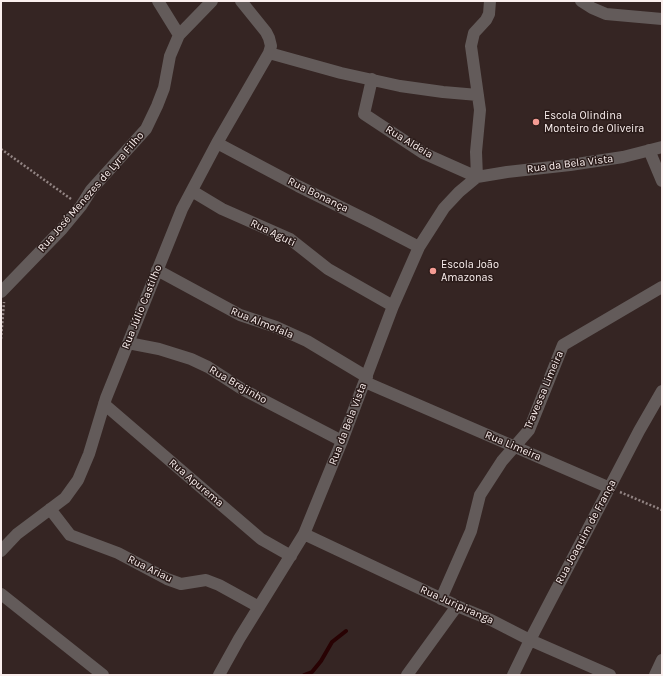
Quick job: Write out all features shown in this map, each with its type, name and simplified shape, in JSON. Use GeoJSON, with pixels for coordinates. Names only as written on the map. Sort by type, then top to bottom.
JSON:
{"type":"FeatureCollection","features":[{"type":"Feature","properties":{"kind":"street"},"geometry":{"type":"LineString","coordinates":[[158,1],[179,35]]}},
{"type":"Feature","properties":{"kind":"street","name":"Rua José Menezes de Lyra Filho"},"geometry":{"type":"LineString","coordinates":[[3,290],[62,229],[81,206],[91,190],[146,129],[164,88],[170,56],[179,35],[212,1]]}},
{"type":"Feature","properties":{"kind":"street"},"geometry":{"type":"LineString","coordinates":[[241,1],[270,38],[270,50],[302,63],[400,86],[478,95]]}},
{"type":"Feature","properties":{"kind":"street"},"geometry":{"type":"LineString","coordinates":[[477,177],[476,152],[480,110],[472,56],[472,38],[474,33],[486,20],[489,14],[490,1]]}},
{"type":"Feature","properties":{"kind":"street"},"geometry":{"type":"LineString","coordinates":[[581,1],[606,14],[662,19]]}},
{"type":"Feature","properties":{"kind":"street","name":"Rua Júlio Castilho"},"geometry":{"type":"LineString","coordinates":[[1,551],[16,534],[65,498],[78,480],[89,454],[104,404],[182,209],[217,143],[270,50]]}},
{"type":"Feature","properties":{"kind":"street","name":"Rua Aldeia"},"geometry":{"type":"LineString","coordinates":[[372,79],[364,114],[423,152],[477,177]]}},
{"type":"Feature","properties":{"kind":"street","name":"Rua Bonança"},"geometry":{"type":"LineString","coordinates":[[217,143],[419,247]]}},
{"type":"Feature","properties":{"kind":"street","name":"Rua da Bela Vista"},"geometry":{"type":"LineString","coordinates":[[219,675],[304,534],[366,380],[393,306],[419,247],[444,208],[459,192],[477,177],[615,158],[662,147]]}},
{"type":"Feature","properties":{"kind":"street"},"geometry":{"type":"LineString","coordinates":[[649,150],[662,181]]}},
{"type":"Feature","properties":{"kind":"street","name":"Rua Aguti"},"geometry":{"type":"LineString","coordinates":[[192,191],[222,209],[290,239],[328,269],[393,306]]}},
{"type":"Feature","properties":{"kind":"street","name":"Rua Almofala"},"geometry":{"type":"LineString","coordinates":[[157,270],[240,315],[276,327],[307,341],[366,380]]}},
{"type":"Feature","properties":{"kind":"street","name":"Travessa Limeira"},"geometry":{"type":"LineString","coordinates":[[441,599],[471,531],[480,495],[502,461],[529,430],[563,345],[662,287]]}},
{"type":"Feature","properties":{"kind":"street","name":"Rua Brejinho"},"geometry":{"type":"LineString","coordinates":[[128,343],[159,349],[191,359],[248,392],[342,441]]}},
{"type":"Feature","properties":{"kind":"street","name":"Rua Limeira"},"geometry":{"type":"LineString","coordinates":[[366,380],[514,447],[610,488]]}},
{"type":"Feature","properties":{"kind":"street","name":"Rua Joaquim de França"},"geometry":{"type":"LineString","coordinates":[[513,675],[639,431],[662,391]]}},
{"type":"Feature","properties":{"kind":"street","name":"Rua Apurema"},"geometry":{"type":"LineString","coordinates":[[104,404],[261,539],[291,556]]}},
{"type":"Feature","properties":{"kind":"street","name":"Rua Ariau"},"geometry":{"type":"LineString","coordinates":[[50,509],[70,535],[118,553],[174,582],[187,584],[206,580],[219,585],[259,607]]}},
{"type":"Feature","properties":{"kind":"street","name":"Rua Juripiranga"},"geometry":{"type":"LineString","coordinates":[[304,534],[441,599],[491,620],[530,640],[610,675]]}},
{"type":"Feature","properties":{"kind":"street"},"geometry":{"type":"LineString","coordinates":[[1,594],[103,675]]}},
{"type":"Feature","properties":{"kind":"street"},"geometry":{"type":"LineString","coordinates":[[407,675],[457,606]]}},
{"type":"Feature","properties":{"kind":"street"},"geometry":{"type":"LineString","coordinates":[[655,675],[662,660]]}},
{"type":"Feature","properties":{"kind":"path"},"geometry":{"type":"LineString","coordinates":[[1,148],[81,206]]}},
{"type":"Feature","properties":{"kind":"path"},"geometry":{"type":"LineString","coordinates":[[1,339],[3,290]]}},
{"type":"Feature","properties":{"kind":"path"},"geometry":{"type":"LineString","coordinates":[[610,488],[662,510]]}},
{"type":"Feature","properties":{"kind":"waterway"},"geometry":{"type":"LineString","coordinates":[[304,675],[312,672],[321,661],[332,642],[346,631]]}},
{"type":"Feature","properties":{"kind":"place","name":"Escola Olindina Monteiro de Oliveira"},"geometry":{"type":"Point","coordinates":[536,122]}},
{"type":"Feature","properties":{"kind":"place","name":"Escola João Amazonas"},"geometry":{"type":"Point","coordinates":[433,271]}}]}
